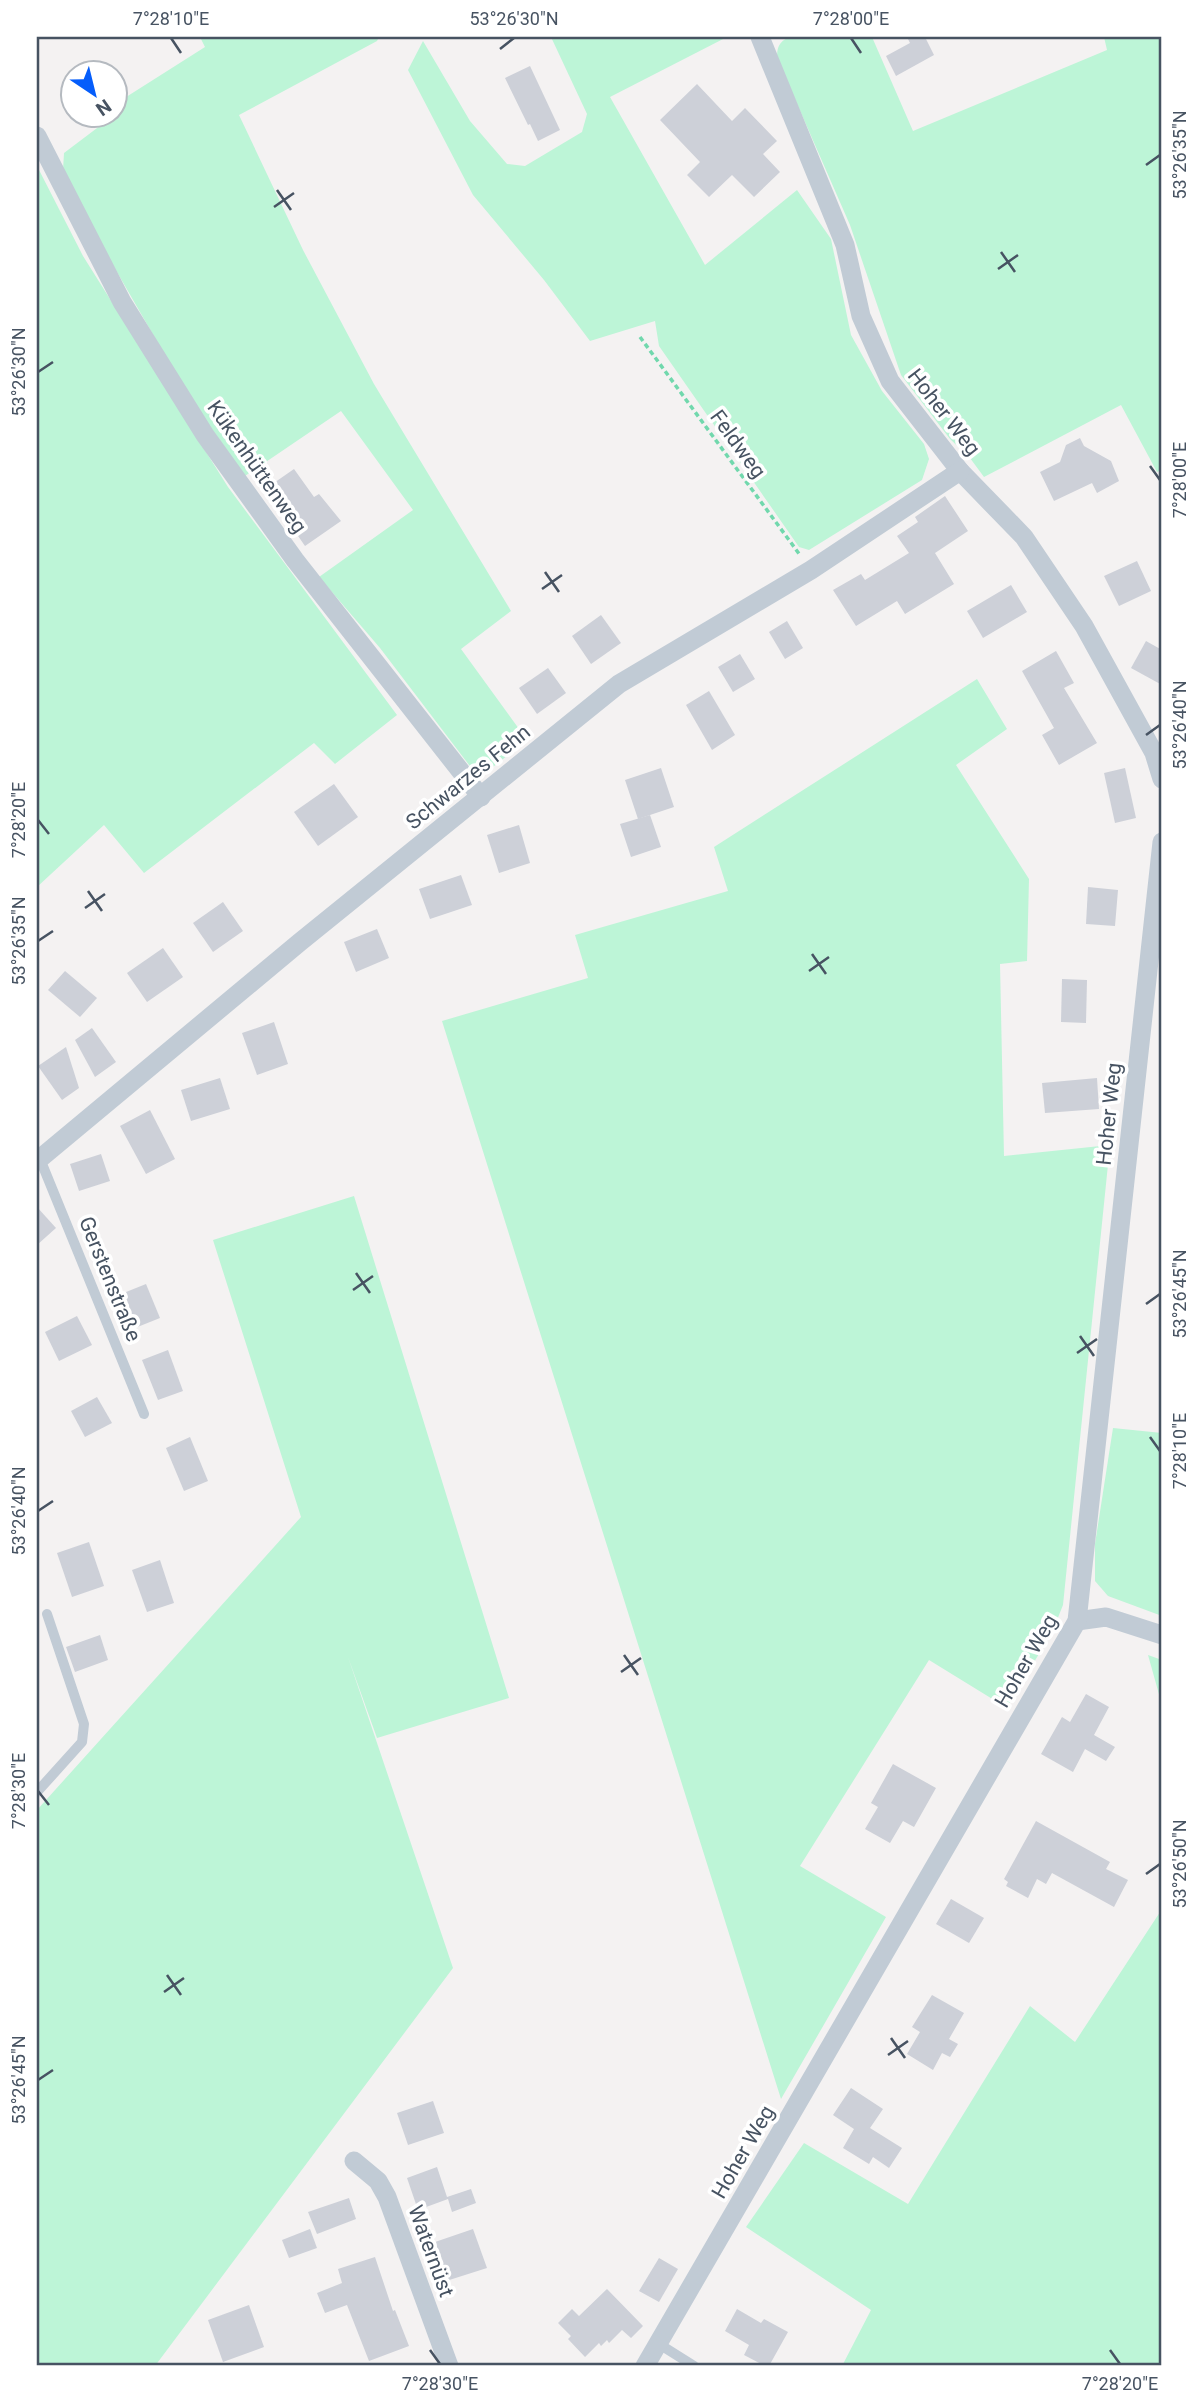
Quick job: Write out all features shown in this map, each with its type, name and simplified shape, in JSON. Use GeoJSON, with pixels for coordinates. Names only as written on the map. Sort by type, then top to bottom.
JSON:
{"type":"FeatureCollection","features":[{"type":"Feature","properties":{"kind":"street","name":"Hoher Weg"},"geometry":{"type":"LineString","coordinates":[[760,37],[845,245],[861,316],[890,381],[960,471],[1024,537],[1084,626],[1154,752],[1162,779]]}},
{"type":"Feature","properties":{"kind":"street","name":"Kükenhüttenweg"},"geometry":{"type":"LineString","coordinates":[[37,136],[122,302],[205,435],[295,559],[481,797]]}},
{"type":"Feature","properties":{"kind":"street","name":"Schwarzes Fehn"},"geometry":{"type":"LineString","coordinates":[[40,1153],[619,684],[811,570],[960,471]]}},
{"type":"Feature","properties":{"kind":"street","name":"Hoher Weg"},"geometry":{"type":"LineString","coordinates":[[645,2366],[1077,1621],[1162,842]]}},
{"type":"Feature","properties":{"kind":"street"},"geometry":{"type":"LineString","coordinates":[[1077,1621],[1106,1617],[1162,1635]]}},
{"type":"Feature","properties":{"kind":"street","name":"Waternüst"},"geometry":{"type":"LineString","coordinates":[[354,2161],[378,2182],[387,2197],[449,2366]]}},
{"type":"Feature","properties":{"kind":"lane","name":"Gerstenstraße"},"geometry":{"type":"LineString","coordinates":[[40,1153],[144,1414]]}},
{"type":"Feature","properties":{"kind":"lane"},"geometry":{"type":"LineString","coordinates":[[37,1791],[82,1742],[84,1724],[47,1614]]}},
{"type":"Feature","properties":{"kind":"lane"},"geometry":{"type":"LineString","coordinates":[[659,2344],[694,2366]]}},
{"type":"Feature","properties":{"kind":"path","name":"Feldweg"},"geometry":{"type":"LineString","coordinates":[[640,337],[811,570]]}},
{"type":"Feature","properties":{"kind":"green space"},"geometry":{"type":"Polygon","coordinates":[[[200,37],[379,37],[377,41],[239,115],[303,250],[374,384],[511,611],[461,649],[527,740],[479,778],[380,648],[319,577],[413,510],[341,411],[245,476],[189,397],[106,253],[63,170],[64,153],[94,130],[130,130],[130,95],[205,47],[200,37]]]}},
{"type":"Feature","properties":{"kind":"green space"},"geometry":{"type":"Polygon","coordinates":[[[551,37],[727,37],[610,97],[705,265],[797,190],[831,239],[851,335],[882,391],[924,444],[929,459],[922,480],[809,550],[799,547],[659,346],[655,321],[590,341],[544,280],[473,195],[408,70],[423,41],[470,121],[507,164],[525,166],[582,132],[587,114],[551,37]]]}},
{"type":"Feature","properties":{"kind":"green space"},"geometry":{"type":"Polygon","coordinates":[[[789,37],[872,37],[913,131],[1107,50],[1104,37],[1162,37],[1162,470],[1157,472],[1121,405],[984,477],[970,458],[950,439],[901,375],[850,225],[777,58],[779,45],[789,37]]]}},
{"type":"Feature","properties":{"kind":"green space"},"geometry":{"type":"Polygon","coordinates":[[[37,166],[83,256],[228,487],[397,715],[335,764],[314,743],[144,873],[104,825],[37,887],[37,166]]]}},
{"type":"Feature","properties":{"kind":"green space"},"geometry":{"type":"Polygon","coordinates":[[[977,679],[1007,729],[956,765],[1029,879],[1027,961],[1000,964],[1004,1156],[1110,1145],[1063,1605],[1053,1630],[1007,1708],[929,1660],[800,1866],[886,1917],[781,2099],[442,1021],[588,978],[575,935],[728,891],[714,847],[977,679]]]}},
{"type":"Feature","properties":{"kind":"green space"},"geometry":{"type":"Polygon","coordinates":[[[354,1196],[509,1698],[377,1738],[348,1657],[453,1968],[155,2366],[37,2366],[37,1810],[301,1517],[213,1240],[354,1196]]]}},
{"type":"Feature","properties":{"kind":"green space"},"geometry":{"type":"Polygon","coordinates":[[[1113,1428],[1162,1433],[1162,1616],[1108,1596],[1095,1581],[1095,1544],[1113,1428]]]}},
{"type":"Feature","properties":{"kind":"green space"},"geometry":{"type":"Polygon","coordinates":[[[1148,1655],[1162,1660],[1162,1705],[1148,1655]]]}},
{"type":"Feature","properties":{"kind":"green space"},"geometry":{"type":"Polygon","coordinates":[[[1162,1909],[1162,2366],[842,2366],[871,2310],[746,2227],[804,2143],[908,2204],[1030,2006],[1075,2042],[1162,1909]]]}},
{"type":"Feature","properties":{"kind":"building"},"geometry":{"type":"Polygon","coordinates":[[[907,37],[925,37],[934,55],[896,76],[886,56],[910,43],[907,37]]]}},
{"type":"Feature","properties":{"kind":"building"},"geometry":{"type":"Polygon","coordinates":[[[530,66],[560,130],[538,141],[505,78],[530,66]]]}},
{"type":"Feature","properties":{"kind":"building"},"geometry":{"type":"Polygon","coordinates":[[[697,84],[732,121],[745,108],[777,141],[763,154],[780,172],[754,197],[732,175],[709,197],[687,175],[700,162],[660,120],[697,84]]]}},
{"type":"Feature","properties":{"kind":"building"},"geometry":{"type":"Polygon","coordinates":[[[1080,438],[1084,446],[1111,461],[1119,481],[1097,493],[1092,483],[1054,501],[1040,472],[1060,462],[1066,445],[1080,438]]]}},
{"type":"Feature","properties":{"kind":"building"},"geometry":{"type":"Polygon","coordinates":[[[294,469],[314,497],[319,494],[341,521],[305,546],[285,517],[291,513],[271,485],[294,469]]]}},
{"type":"Feature","properties":{"kind":"building"},"geometry":{"type":"Polygon","coordinates":[[[945,496],[968,531],[935,553],[954,584],[905,614],[897,601],[856,626],[833,590],[861,574],[865,580],[909,553],[897,536],[918,522],[915,517],[945,496]]]}},
{"type":"Feature","properties":{"kind":"building"},"geometry":{"type":"Polygon","coordinates":[[[1137,561],[1151,591],[1119,606],[1104,576],[1137,561]]]}},
{"type":"Feature","properties":{"kind":"building"},"geometry":{"type":"Polygon","coordinates":[[[1011,585],[1027,612],[983,638],[967,611],[1011,585]]]}},
{"type":"Feature","properties":{"kind":"building"},"geometry":{"type":"Polygon","coordinates":[[[601,615],[621,643],[591,664],[572,636],[601,615]]]}},
{"type":"Feature","properties":{"kind":"building"},"geometry":{"type":"Polygon","coordinates":[[[787,621],[803,648],[785,659],[769,632],[787,621]]]}},
{"type":"Feature","properties":{"kind":"building"},"geometry":{"type":"Polygon","coordinates":[[[1146,641],[1162,650],[1162,685],[1131,668],[1146,641]]]}},
{"type":"Feature","properties":{"kind":"building"},"geometry":{"type":"Polygon","coordinates":[[[1056,651],[1074,683],[1064,688],[1097,743],[1059,765],[1042,735],[1054,728],[1022,671],[1056,651]]]}},
{"type":"Feature","properties":{"kind":"building"},"geometry":{"type":"Polygon","coordinates":[[[740,654],[755,679],[733,692],[718,667],[740,654]]]}},
{"type":"Feature","properties":{"kind":"building"},"geometry":{"type":"Polygon","coordinates":[[[548,668],[566,693],[537,714],[519,688],[548,668]]]}},
{"type":"Feature","properties":{"kind":"building"},"geometry":{"type":"Polygon","coordinates":[[[709,691],[735,735],[712,750],[686,705],[709,691]]]}},
{"type":"Feature","properties":{"kind":"building"},"geometry":{"type":"Polygon","coordinates":[[[661,768],[674,807],[638,819],[625,780],[661,768]]]}},
{"type":"Feature","properties":{"kind":"building"},"geometry":{"type":"Polygon","coordinates":[[[1125,768],[1136,818],[1115,823],[1104,773],[1125,768]]]}},
{"type":"Feature","properties":{"kind":"building"},"geometry":{"type":"Polygon","coordinates":[[[334,784],[358,817],[318,846],[294,812],[334,784]]]}},
{"type":"Feature","properties":{"kind":"building"},"geometry":{"type":"Polygon","coordinates":[[[650,815],[661,847],[631,857],[620,824],[650,815]]]}},
{"type":"Feature","properties":{"kind":"building"},"geometry":{"type":"Polygon","coordinates":[[[519,825],[530,863],[499,873],[487,835],[519,825]]]}},
{"type":"Feature","properties":{"kind":"building"},"geometry":{"type":"Polygon","coordinates":[[[461,875],[472,905],[430,919],[419,889],[461,875]]]}},
{"type":"Feature","properties":{"kind":"building"},"geometry":{"type":"Polygon","coordinates":[[[1088,887],[1118,890],[1115,926],[1086,924],[1088,887]]]}},
{"type":"Feature","properties":{"kind":"building"},"geometry":{"type":"Polygon","coordinates":[[[223,902],[243,931],[213,952],[193,923],[223,902]]]}},
{"type":"Feature","properties":{"kind":"building"},"geometry":{"type":"Polygon","coordinates":[[[377,929],[389,958],[356,972],[344,942],[377,929]]]}},
{"type":"Feature","properties":{"kind":"building"},"geometry":{"type":"Polygon","coordinates":[[[163,948],[183,977],[147,1002],[127,973],[163,948]]]}},
{"type":"Feature","properties":{"kind":"building"},"geometry":{"type":"Polygon","coordinates":[[[65,971],[97,998],[80,1017],[48,990],[65,971]]]}},
{"type":"Feature","properties":{"kind":"building"},"geometry":{"type":"Polygon","coordinates":[[[1062,979],[1087,980],[1086,1023],[1061,1022],[1062,979]]]}},
{"type":"Feature","properties":{"kind":"building"},"geometry":{"type":"Polygon","coordinates":[[[274,1022],[288,1064],[257,1075],[242,1033],[274,1022]]]}},
{"type":"Feature","properties":{"kind":"building"},"geometry":{"type":"Polygon","coordinates":[[[92,1028],[116,1062],[95,1077],[75,1040],[92,1028]]]}},
{"type":"Feature","properties":{"kind":"building"},"geometry":{"type":"Polygon","coordinates":[[[66,1047],[79,1088],[62,1100],[38,1066],[66,1047]]]}},
{"type":"Feature","properties":{"kind":"building"},"geometry":{"type":"Polygon","coordinates":[[[220,1078],[230,1109],[191,1121],[181,1090],[220,1078]]]}},
{"type":"Feature","properties":{"kind":"building"},"geometry":{"type":"Polygon","coordinates":[[[1097,1078],[1099,1109],[1045,1113],[1042,1083],[1097,1078]]]}},
{"type":"Feature","properties":{"kind":"building"},"geometry":{"type":"Polygon","coordinates":[[[150,1110],[175,1159],[146,1174],[120,1126],[150,1110]]]}},
{"type":"Feature","properties":{"kind":"building"},"geometry":{"type":"Polygon","coordinates":[[[101,1154],[110,1181],[79,1191],[70,1164],[101,1154]]]}},
{"type":"Feature","properties":{"kind":"building"},"geometry":{"type":"Polygon","coordinates":[[[37,1207],[56,1228],[37,1245],[37,1207]]]}},
{"type":"Feature","properties":{"kind":"building"},"geometry":{"type":"Polygon","coordinates":[[[146,1284],[160,1318],[130,1330],[116,1296],[146,1284]]]}},
{"type":"Feature","properties":{"kind":"building"},"geometry":{"type":"Polygon","coordinates":[[[77,1316],[92,1345],[59,1361],[45,1332],[77,1316]]]}},
{"type":"Feature","properties":{"kind":"building"},"geometry":{"type":"Polygon","coordinates":[[[168,1350],[183,1391],[158,1400],[142,1360],[168,1350]]]}},
{"type":"Feature","properties":{"kind":"building"},"geometry":{"type":"Polygon","coordinates":[[[97,1397],[112,1423],[85,1437],[71,1411],[97,1397]]]}},
{"type":"Feature","properties":{"kind":"building"},"geometry":{"type":"Polygon","coordinates":[[[190,1437],[208,1481],[184,1491],[166,1448],[190,1437]]]}},
{"type":"Feature","properties":{"kind":"building"},"geometry":{"type":"Polygon","coordinates":[[[89,1542],[104,1586],[72,1597],[57,1553],[89,1542]]]}},
{"type":"Feature","properties":{"kind":"building"},"geometry":{"type":"Polygon","coordinates":[[[160,1560],[174,1603],[147,1612],[132,1570],[160,1560]]]}},
{"type":"Feature","properties":{"kind":"building"},"geometry":{"type":"Polygon","coordinates":[[[100,1635],[108,1660],[75,1672],[66,1647],[100,1635]]]}},
{"type":"Feature","properties":{"kind":"building"},"geometry":{"type":"Polygon","coordinates":[[[1086,1694],[1109,1707],[1094,1735],[1115,1747],[1106,1761],[1085,1749],[1073,1772],[1041,1754],[1062,1717],[1070,1722],[1086,1694]]]}},
{"type":"Feature","properties":{"kind":"building"},"geometry":{"type":"Polygon","coordinates":[[[893,1764],[936,1788],[914,1827],[903,1821],[890,1843],[865,1829],[878,1807],[871,1803],[893,1764]]]}},
{"type":"Feature","properties":{"kind":"building"},"geometry":{"type":"Polygon","coordinates":[[[1036,1821],[1110,1862],[1106,1869],[1128,1880],[1114,1907],[1052,1873],[1046,1884],[1037,1879],[1028,1898],[1006,1886],[1008,1882],[1004,1879],[1036,1821]]]}},
{"type":"Feature","properties":{"kind":"building"},"geometry":{"type":"Polygon","coordinates":[[[951,1899],[984,1918],[969,1943],[936,1924],[951,1899]]]}},
{"type":"Feature","properties":{"kind":"building"},"geometry":{"type":"Polygon","coordinates":[[[932,1995],[964,2013],[949,2039],[958,2044],[950,2057],[942,2053],[933,2070],[907,2054],[920,2032],[912,2027],[932,1995]]]}},
{"type":"Feature","properties":{"kind":"building"},"geometry":{"type":"Polygon","coordinates":[[[851,2088],[883,2109],[870,2128],[902,2148],[889,2168],[873,2157],[869,2164],[843,2148],[854,2129],[833,2115],[851,2088]]]}},
{"type":"Feature","properties":{"kind":"building"},"geometry":{"type":"Polygon","coordinates":[[[433,2101],[444,2133],[408,2145],[397,2113],[433,2101]]]}},
{"type":"Feature","properties":{"kind":"building"},"geometry":{"type":"Polygon","coordinates":[[[437,2167],[447,2197],[471,2189],[476,2203],[452,2212],[448,2199],[418,2210],[407,2178],[437,2167]]]}},
{"type":"Feature","properties":{"kind":"building"},"geometry":{"type":"Polygon","coordinates":[[[349,2198],[356,2219],[317,2234],[308,2212],[349,2198]]]}},
{"type":"Feature","properties":{"kind":"building"},"geometry":{"type":"Polygon","coordinates":[[[310,2229],[317,2248],[289,2258],[282,2240],[310,2229]]]}},
{"type":"Feature","properties":{"kind":"building"},"geometry":{"type":"Polygon","coordinates":[[[473,2229],[487,2268],[443,2282],[438,2267],[443,2266],[435,2242],[473,2229]]]}},
{"type":"Feature","properties":{"kind":"building"},"geometry":{"type":"Polygon","coordinates":[[[375,2257],[393,2311],[395,2310],[409,2346],[369,2361],[347,2305],[325,2313],[317,2293],[342,2283],[338,2269],[375,2257]]]}},
{"type":"Feature","properties":{"kind":"building"},"geometry":{"type":"Polygon","coordinates":[[[659,2258],[678,2269],[659,2302],[639,2291],[659,2258]]]}},
{"type":"Feature","properties":{"kind":"building"},"geometry":{"type":"Polygon","coordinates":[[[607,2289],[643,2326],[631,2338],[622,2330],[609,2343],[607,2340],[601,2346],[599,2343],[585,2357],[568,2339],[571,2336],[558,2323],[572,2309],[579,2316],[607,2289]]]}},
{"type":"Feature","properties":{"kind":"building"},"geometry":{"type":"Polygon","coordinates":[[[249,2305],[264,2347],[223,2362],[208,2320],[249,2305]]]}},
{"type":"Feature","properties":{"kind":"building"},"geometry":{"type":"Polygon","coordinates":[[[737,2309],[761,2323],[764,2319],[788,2332],[769,2366],[744,2355],[749,2345],[725,2331],[737,2309]]]}}]}
